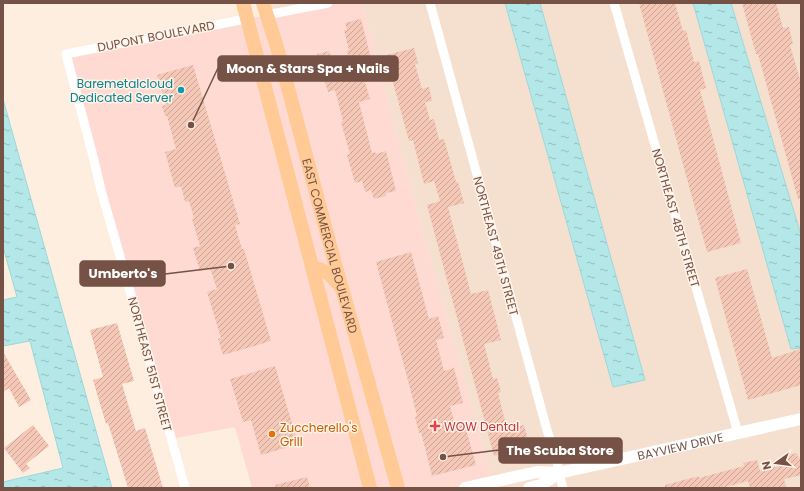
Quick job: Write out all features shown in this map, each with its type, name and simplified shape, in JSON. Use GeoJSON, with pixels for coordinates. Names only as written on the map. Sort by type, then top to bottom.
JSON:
{"type":"FeatureCollection","features":[{"type":"Feature","properties":{"kind":"main road","name":"EAST COMMERCIAL BOULEVARD"},"geometry":{"type":"LineString","coordinates":[[243,3],[370,488]]}},
{"type":"Feature","properties":{"kind":"main road","name":"EAST COMMERCIAL BOULEVARD"},"geometry":{"type":"LineString","coordinates":[[264,9],[277,47],[342,290],[398,488]]}},
{"type":"Feature","properties":{"kind":"main road"},"geometry":{"type":"LineString","coordinates":[[246,19],[255,21],[277,47]]}},
{"type":"Feature","properties":{"kind":"main road"},"geometry":{"type":"LineString","coordinates":[[306,244],[325,259],[334,260]]}},
{"type":"Feature","properties":{"kind":"main road"},"geometry":{"type":"LineString","coordinates":[[312,268],[322,269],[330,274],[342,290]]}},
{"type":"Feature","properties":{"kind":"street"},"geometry":{"type":"LineString","coordinates":[[264,9],[328,3]]}},
{"type":"Feature","properties":{"kind":"street","name":"NORTHEAST 49TH STREET"},"geometry":{"type":"LineString","coordinates":[[430,3],[547,430],[556,456],[563,488]]}},
{"type":"Feature","properties":{"kind":"street","name":"NORTHEAST 48TH STREET"},"geometry":{"type":"LineString","coordinates":[[614,3],[738,433]]}},
{"type":"Feature","properties":{"kind":"street","name":"DUPONT BOULEVARD"},"geometry":{"type":"LineString","coordinates":[[66,54],[246,19]]}},
{"type":"Feature","properties":{"kind":"street","name":"NORTHEAST 51ST STREET"},"geometry":{"type":"LineString","coordinates":[[66,54],[101,190],[185,488]]}},
{"type":"Feature","properties":{"kind":"street","name":"BAYVIEW DRIVE"},"geometry":{"type":"LineString","coordinates":[[465,488],[537,472],[559,473],[801,419]]}},
{"type":"Feature","properties":{"kind":"street","name":"BAYVIEW DRIVE"},"geometry":{"type":"LineString","coordinates":[[529,488],[541,485],[559,473]]}},
{"type":"Feature","properties":{"kind":"shaded area"},"geometry":{"type":"Polygon","coordinates":[[[270,3],[328,3],[273,13],[270,3]]]}},
{"type":"Feature","properties":{"kind":"shaded area"},"geometry":{"type":"Polygon","coordinates":[[[328,3],[362,3],[423,233],[495,488],[252,488],[235,427],[176,438],[101,190],[71,53],[328,3]]]}},
{"type":"Feature","properties":{"kind":"shaded area"},"geometry":{"type":"Polygon","coordinates":[[[362,3],[505,3],[613,387],[645,380],[540,3],[693,3],[791,349],[801,348],[801,488],[495,488],[423,233],[362,3]]]}},
{"type":"Feature","properties":{"kind":"shaded area"},"geometry":{"type":"Polygon","coordinates":[[[731,3],[801,3],[801,235],[731,3]]]}},
{"type":"Feature","properties":{"kind":"water"},"geometry":{"type":"Polygon","coordinates":[[[505,3],[540,3],[645,380],[613,387],[505,3]]]}},
{"type":"Feature","properties":{"kind":"water"},"geometry":{"type":"Polygon","coordinates":[[[693,3],[731,3],[801,235],[801,348],[791,349],[693,3]]]}},
{"type":"Feature","properties":{"kind":"water"},"geometry":{"type":"Polygon","coordinates":[[[3,99],[112,488],[3,488],[3,482],[63,468],[30,341],[3,346],[3,300],[17,297],[3,247],[3,99]]]}},
{"type":"Feature","properties":{"kind":"building"},"geometry":{"type":"Polygon","coordinates":[[[639,3],[675,3],[683,31],[686,30],[694,62],[699,61],[706,88],[700,90],[741,243],[707,252],[639,3]]]}},
{"type":"Feature","properties":{"kind":"building"},"geometry":{"type":"Polygon","coordinates":[[[742,3],[776,3],[783,28],[789,27],[793,44],[790,45],[801,83],[801,199],[798,199],[758,54],[756,54],[742,3]]]}},
{"type":"Feature","properties":{"kind":"building"},"geometry":{"type":"Polygon","coordinates":[[[361,19],[371,59],[414,48],[418,63],[415,64],[422,89],[429,87],[432,101],[425,102],[430,120],[434,119],[439,140],[444,139],[456,182],[458,182],[464,203],[448,207],[471,294],[488,290],[501,340],[484,344],[493,379],[497,378],[501,392],[498,393],[507,429],[524,425],[530,447],[494,456],[427,205],[440,201],[434,181],[424,184],[413,140],[409,141],[391,75],[365,82],[370,99],[359,102],[372,153],[375,152],[376,154],[386,151],[396,191],[386,193],[386,196],[374,199],[371,190],[365,192],[362,181],[355,183],[347,155],[350,154],[341,122],[343,121],[335,90],[328,92],[317,54],[329,51],[332,60],[348,55],[347,51],[349,50],[344,30],[347,30],[345,23],[361,19]]]}},
{"type":"Feature","properties":{"kind":"building"},"geometry":{"type":"Polygon","coordinates":[[[193,65],[240,224],[235,225],[242,249],[244,249],[271,341],[223,355],[218,339],[221,338],[207,292],[217,289],[210,268],[200,271],[193,248],[200,246],[192,219],[194,218],[189,201],[185,202],[181,186],[175,188],[165,152],[176,149],[167,116],[165,116],[162,106],[166,105],[157,75],[193,65]]]}},
{"type":"Feature","properties":{"kind":"building"},"geometry":{"type":"Polygon","coordinates":[[[411,252],[429,319],[438,316],[444,338],[436,340],[444,371],[454,368],[463,403],[450,406],[455,425],[464,422],[476,465],[432,476],[421,432],[419,433],[415,417],[417,416],[410,388],[376,262],[411,252]]]}},
{"type":"Feature","properties":{"kind":"building"},"geometry":{"type":"Polygon","coordinates":[[[747,269],[772,358],[801,349],[801,385],[748,400],[715,278],[747,269]]]}},
{"type":"Feature","properties":{"kind":"building"},"geometry":{"type":"Polygon","coordinates":[[[117,323],[134,381],[122,384],[136,431],[145,428],[163,488],[128,488],[93,380],[103,377],[90,330],[117,323]]]}},
{"type":"Feature","properties":{"kind":"building"},"geometry":{"type":"Polygon","coordinates":[[[3,352],[31,400],[19,407],[9,388],[3,392],[3,352]]]}},
{"type":"Feature","properties":{"kind":"building"},"geometry":{"type":"Polygon","coordinates":[[[275,366],[298,444],[261,455],[251,420],[243,422],[230,379],[275,366]]]}},
{"type":"Feature","properties":{"kind":"building"},"geometry":{"type":"Polygon","coordinates":[[[33,425],[49,446],[26,464],[30,468],[23,473],[4,448],[33,425]]]}},
{"type":"Feature","properties":{"kind":"building"},"geometry":{"type":"Polygon","coordinates":[[[797,453],[798,458],[801,457],[801,475],[784,479],[786,488],[750,488],[748,481],[722,488],[665,488],[665,485],[744,466],[743,463],[757,460],[760,471],[787,464],[785,456],[797,453]]]}},
{"type":"Feature","properties":{"kind":"building"},"geometry":{"type":"Polygon","coordinates":[[[307,477],[310,488],[276,488],[275,485],[307,477]]]}},
{"type":"Feature","properties":{"kind":"place","name":"Baremetalcloud Dedicated Server"},"geometry":{"type":"Point","coordinates":[181,90]}},
{"type":"Feature","properties":{"kind":"place","name":"Moon & Stars Spa + Nails"},"geometry":{"type":"Point","coordinates":[191,125]}},
{"type":"Feature","properties":{"kind":"place","name":"Umberto's"},"geometry":{"type":"Point","coordinates":[231,266]}},
{"type":"Feature","properties":{"kind":"place","name":"WOW Dental"},"geometry":{"type":"Point","coordinates":[435,426]}},
{"type":"Feature","properties":{"kind":"place","name":"Zuccherello's Grill"},"geometry":{"type":"Point","coordinates":[272,434]}},
{"type":"Feature","properties":{"kind":"place","name":"The Scuba Store"},"geometry":{"type":"Point","coordinates":[443,457]}}]}
